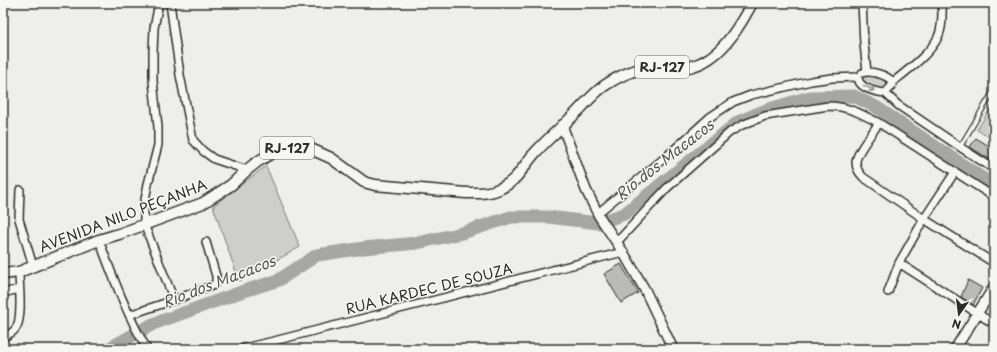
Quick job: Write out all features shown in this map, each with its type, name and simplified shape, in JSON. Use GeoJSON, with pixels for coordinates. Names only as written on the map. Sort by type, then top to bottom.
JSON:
{"type":"FeatureCollection","features":[{"type":"Feature","properties":{"kind":"main road","name":"AVENIDA NILO PEÇANHA"},"geometry":{"type":"LineString","coordinates":[[3,274],[19,272],[99,240],[203,203],[231,185],[257,162],[279,149],[297,147],[313,150],[331,158],[364,182],[375,185],[466,193],[494,191],[502,188],[514,180],[534,154],[562,125],[603,87],[620,76],[640,68],[683,68],[701,63],[710,58],[719,51],[736,32],[752,3]]}},
{"type":"Feature","properties":{"kind":"street"},"geometry":{"type":"LineString","coordinates":[[159,3],[154,28],[153,52],[153,81],[158,128],[158,145],[144,205],[144,224],[174,300]]}},
{"type":"Feature","properties":{"kind":"street"},"geometry":{"type":"LineString","coordinates":[[170,3],[180,75],[193,140],[203,151],[214,159],[247,170]]}},
{"type":"Feature","properties":{"kind":"street"},"geometry":{"type":"LineString","coordinates":[[862,3],[862,26],[867,72]]}},
{"type":"Feature","properties":{"kind":"street"},"geometry":{"type":"LineString","coordinates":[[885,93],[893,82],[909,70],[934,44],[940,30],[942,3]]}},
{"type":"Feature","properties":{"kind":"street"},"geometry":{"type":"LineString","coordinates":[[598,214],[668,155],[710,117],[733,102],[751,95],[811,81],[832,78],[858,77],[864,72],[884,76],[893,82]]}},
{"type":"Feature","properties":{"kind":"street"},"geometry":{"type":"LineString","coordinates":[[858,77],[860,83],[865,87],[885,93],[898,105],[994,169]]}},
{"type":"Feature","properties":{"kind":"street"},"geometry":{"type":"LineString","coordinates":[[617,242],[667,188],[730,132],[742,125],[765,116],[828,106],[846,108],[879,123],[994,197]]}},
{"type":"Feature","properties":{"kind":"street"},"geometry":{"type":"LineString","coordinates":[[879,123],[858,154],[856,163],[862,177],[924,219],[994,263]]}},
{"type":"Feature","properties":{"kind":"street"},"geometry":{"type":"LineString","coordinates":[[562,125],[586,190],[598,214],[617,242],[645,290],[673,349]]}},
{"type":"Feature","properties":{"kind":"street"},"geometry":{"type":"LineString","coordinates":[[888,292],[899,263],[924,219],[955,172]]}},
{"type":"Feature","properties":{"kind":"street"},"geometry":{"type":"LineString","coordinates":[[20,190],[19,219],[33,266]]}},
{"type":"Feature","properties":{"kind":"street"},"geometry":{"type":"LineString","coordinates":[[99,240],[129,315],[147,349]]}},
{"type":"Feature","properties":{"kind":"street"},"geometry":{"type":"LineString","coordinates":[[129,315],[214,285],[216,282],[216,276],[206,242]]}},
{"type":"Feature","properties":{"kind":"street","name":"RUA KARDEC DE SOUZA"},"geometry":{"type":"LineString","coordinates":[[240,349],[623,252]]}},
{"type":"Feature","properties":{"kind":"street"},"geometry":{"type":"LineString","coordinates":[[899,263],[994,324]]}},
{"type":"Feature","properties":{"kind":"street"},"geometry":{"type":"LineString","coordinates":[[3,337],[17,328],[20,319],[19,272]]}},
{"type":"Feature","properties":{"kind":"street"},"geometry":{"type":"LineString","coordinates":[[955,349],[994,287]]}},
{"type":"Feature","properties":{"kind":"street"},"geometry":{"type":"LineString","coordinates":[[3,293],[20,290]]}},
{"type":"Feature","properties":{"kind":"street"},"geometry":{"type":"LineString","coordinates":[[274,341],[276,349]]}},
{"type":"Feature","properties":{"kind":"lane"},"geometry":{"type":"LineString","coordinates":[[960,147],[994,90]]}},
{"type":"Feature","properties":{"kind":"shaded area"},"geometry":{"type":"Polygon","coordinates":[[[861,73],[876,74],[891,81],[891,87],[879,93],[862,81],[861,73]]]}},
{"type":"Feature","properties":{"kind":"shaded area"},"geometry":{"type":"Polygon","coordinates":[[[994,102],[994,140],[977,130],[994,102]]]}},
{"type":"Feature","properties":{"kind":"shaded area"},"geometry":{"type":"Polygon","coordinates":[[[266,166],[300,247],[239,281],[213,206],[266,166]]]}},
{"type":"Feature","properties":{"kind":"building"},"geometry":{"type":"Polygon","coordinates":[[[976,138],[994,149],[994,162],[970,147],[976,138]]]}},
{"type":"Feature","properties":{"kind":"building"},"geometry":{"type":"Polygon","coordinates":[[[621,264],[638,293],[621,303],[604,274],[621,264]]]}},
{"type":"Feature","properties":{"kind":"building"},"geometry":{"type":"Polygon","coordinates":[[[968,280],[982,288],[973,305],[961,297],[968,280]]]}},
{"type":"Feature","properties":{"kind":"waterway","name":"Rio dos Macacos"},"geometry":{"type":"LineString","coordinates":[[108,349],[153,324],[279,280],[317,255],[364,248],[417,243],[462,233],[511,217],[548,217],[598,223],[624,214],[738,122],[766,110],[810,97],[854,96],[876,107],[994,186]]}}]}
